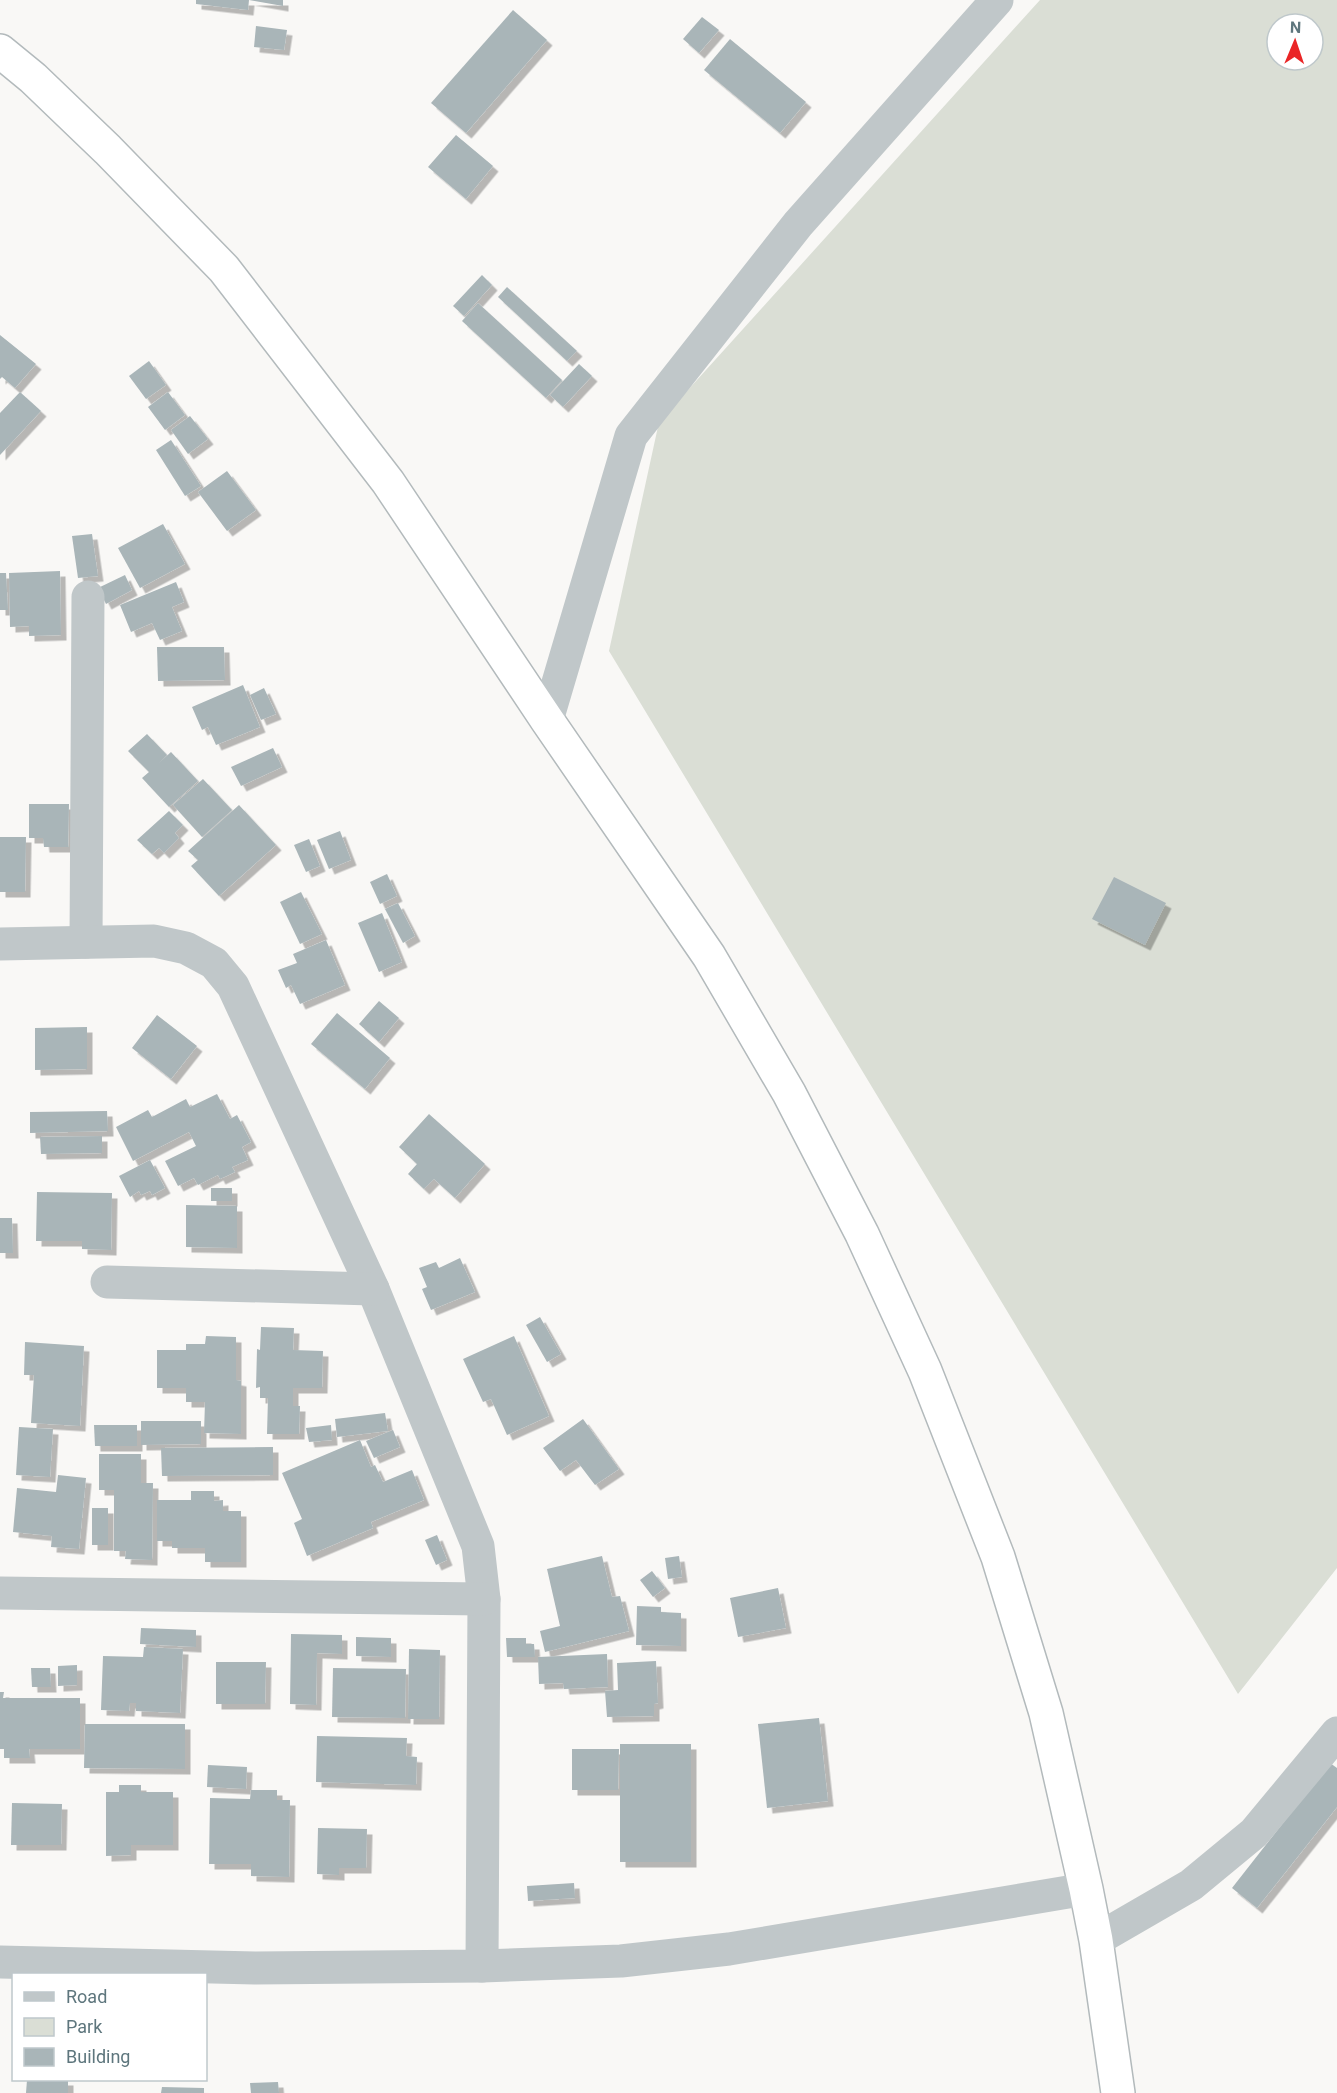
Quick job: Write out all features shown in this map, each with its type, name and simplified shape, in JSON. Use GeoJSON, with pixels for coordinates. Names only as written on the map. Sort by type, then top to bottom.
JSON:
{"type":"FeatureCollection","features":[{"type":"Feature","properties":{"kind":"highway"},"geometry":{"type":"LineString","coordinates":[[0,51],[33,78],[100,142],[224,269],[388,482],[715,966],[789,1093],[862,1234],[920,1360],[998,1557],[1046,1713],[1086,1889],[1096,1940],[1118,2093]]}},
{"type":"Feature","properties":{"kind":"street"},"geometry":{"type":"LineString","coordinates":[[548,720],[631,436],[798,224],[997,0]]}},
{"type":"Feature","properties":{"kind":"street"},"geometry":{"type":"LineString","coordinates":[[86,942],[88,597]]}},
{"type":"Feature","properties":{"kind":"street"},"geometry":{"type":"LineString","coordinates":[[0,944],[154,941],[186,948],[214,963],[233,986],[373,1289],[478,1546],[484,1599],[482,1966]]}},
{"type":"Feature","properties":{"kind":"street"},"geometry":{"type":"LineString","coordinates":[[107,1282],[373,1289]]}},
{"type":"Feature","properties":{"kind":"street"},"geometry":{"type":"LineString","coordinates":[[0,1593],[484,1599]]}},
{"type":"Feature","properties":{"kind":"street"},"geometry":{"type":"LineString","coordinates":[[1096,1940],[1191,1886],[1254,1833],[1337,1732]]}},
{"type":"Feature","properties":{"kind":"street"},"geometry":{"type":"LineString","coordinates":[[0,1962],[255,1968],[482,1966],[621,1961],[729,1949],[1086,1889]]}},
{"type":"Feature","properties":{"kind":"green space"},"geometry":{"type":"Polygon","coordinates":[[[1040,0],[1337,0],[1337,1568],[1238,1694],[609,651],[659,422],[1040,0]]]}},
{"type":"Feature","properties":{"kind":"building"},"geometry":{"type":"Polygon","coordinates":[[[196,0],[249,0],[248,10],[196,4],[196,0]]]}},
{"type":"Feature","properties":{"kind":"building"},"geometry":{"type":"Polygon","coordinates":[[[249,0],[283,0],[283,6],[249,0]]]}},
{"type":"Feature","properties":{"kind":"building"},"geometry":{"type":"Polygon","coordinates":[[[513,10],[547,40],[466,133],[431,103],[513,10]]]}},
{"type":"Feature","properties":{"kind":"building"},"geometry":{"type":"Polygon","coordinates":[[[702,17],[719,30],[699,53],[683,39],[702,17]]]}},
{"type":"Feature","properties":{"kind":"building"},"geometry":{"type":"Polygon","coordinates":[[[256,26],[287,30],[284,50],[254,47],[256,26]]]}},
{"type":"Feature","properties":{"kind":"building"},"geometry":{"type":"Polygon","coordinates":[[[730,39],[806,102],[780,133],[704,70],[730,39]]]}},
{"type":"Feature","properties":{"kind":"building"},"geometry":{"type":"Polygon","coordinates":[[[456,135],[493,166],[466,199],[428,167],[456,135]]]}},
{"type":"Feature","properties":{"kind":"building"},"geometry":{"type":"Polygon","coordinates":[[[482,275],[492,285],[464,316],[453,306],[482,275]]]}},
{"type":"Feature","properties":{"kind":"building"},"geometry":{"type":"Polygon","coordinates":[[[507,287],[577,351],[567,361],[498,297],[507,287]]]}},
{"type":"Feature","properties":{"kind":"building"},"geometry":{"type":"Polygon","coordinates":[[[478,303],[562,380],[546,398],[462,321],[478,303]]]}},
{"type":"Feature","properties":{"kind":"building"},"geometry":{"type":"Polygon","coordinates":[[[0,335],[36,364],[15,388],[2,377],[0,379],[0,335]]]}},
{"type":"Feature","properties":{"kind":"building"},"geometry":{"type":"Polygon","coordinates":[[[149,361],[166,385],[146,399],[129,376],[149,361]]]}},
{"type":"Feature","properties":{"kind":"building"},"geometry":{"type":"Polygon","coordinates":[[[579,364],[592,376],[563,407],[550,395],[579,364]]]}},
{"type":"Feature","properties":{"kind":"building"},"geometry":{"type":"Polygon","coordinates":[[[20,392],[41,411],[0,455],[0,413],[20,392]]]}},
{"type":"Feature","properties":{"kind":"building"},"geometry":{"type":"Polygon","coordinates":[[[168,392],[185,415],[165,430],[148,407],[168,392]]]}},
{"type":"Feature","properties":{"kind":"building"},"geometry":{"type":"Polygon","coordinates":[[[190,416],[208,439],[188,454],[171,430],[190,416]]]}},
{"type":"Feature","properties":{"kind":"building"},"geometry":{"type":"Polygon","coordinates":[[[171,440],[201,486],[185,496],[156,450],[171,440]]]}},
{"type":"Feature","properties":{"kind":"building"},"geometry":{"type":"Polygon","coordinates":[[[227,471],[256,510],[227,531],[198,492],[227,471]]]}},
{"type":"Feature","properties":{"kind":"building"},"geometry":{"type":"Polygon","coordinates":[[[163,524],[185,564],[140,588],[118,548],[163,524]]]}},
{"type":"Feature","properties":{"kind":"building"},"geometry":{"type":"Polygon","coordinates":[[[92,534],[98,576],[78,578],[72,536],[92,534]]]}},
{"type":"Feature","properties":{"kind":"building"},"geometry":{"type":"Polygon","coordinates":[[[60,571],[61,635],[29,636],[29,626],[10,627],[9,573],[60,571]]]}},
{"type":"Feature","properties":{"kind":"building"},"geometry":{"type":"Polygon","coordinates":[[[0,573],[6,573],[8,610],[0,610],[0,573]]]}},
{"type":"Feature","properties":{"kind":"building"},"geometry":{"type":"Polygon","coordinates":[[[125,575],[132,590],[106,604],[98,588],[125,575]]]}},
{"type":"Feature","properties":{"kind":"building"},"geometry":{"type":"Polygon","coordinates":[[[176,582],[184,602],[172,607],[182,631],[160,640],[152,623],[131,632],[120,605],[176,582]]]}},
{"type":"Feature","properties":{"kind":"building"},"geometry":{"type":"Polygon","coordinates":[[[157,647],[224,647],[225,680],[158,681],[157,647]]]}},
{"type":"Feature","properties":{"kind":"building"},"geometry":{"type":"Polygon","coordinates":[[[243,685],[260,727],[216,745],[208,727],[202,730],[192,707],[243,685]]]}},
{"type":"Feature","properties":{"kind":"building"},"geometry":{"type":"Polygon","coordinates":[[[264,688],[276,714],[261,720],[250,695],[264,688]]]}},
{"type":"Feature","properties":{"kind":"building"},"geometry":{"type":"Polygon","coordinates":[[[147,734],[167,755],[159,763],[171,752],[198,781],[169,807],[142,778],[149,772],[128,751],[147,734]]]}},
{"type":"Feature","properties":{"kind":"building"},"geometry":{"type":"Polygon","coordinates":[[[273,748],[282,767],[241,786],[231,767],[273,748]]]}},
{"type":"Feature","properties":{"kind":"building"},"geometry":{"type":"Polygon","coordinates":[[[203,779],[232,810],[202,837],[173,805],[203,779]]]}},
{"type":"Feature","properties":{"kind":"building"},"geometry":{"type":"Polygon","coordinates":[[[29,804],[69,804],[68,847],[44,847],[43,838],[29,838],[29,804]]]}},
{"type":"Feature","properties":{"kind":"building"},"geometry":{"type":"Polygon","coordinates":[[[239,805],[276,845],[219,896],[191,866],[198,860],[188,851],[239,805]]]}},
{"type":"Feature","properties":{"kind":"building"},"geometry":{"type":"Polygon","coordinates":[[[169,811],[183,825],[175,833],[179,838],[164,853],[159,848],[152,854],[137,840],[169,811]]]}},
{"type":"Feature","properties":{"kind":"building"},"geometry":{"type":"Polygon","coordinates":[[[340,831],[351,860],[329,869],[317,840],[340,831]]]}},
{"type":"Feature","properties":{"kind":"building"},"geometry":{"type":"Polygon","coordinates":[[[0,837],[26,837],[25,892],[0,892],[0,837]]]}},
{"type":"Feature","properties":{"kind":"building"},"geometry":{"type":"Polygon","coordinates":[[[309,839],[320,866],[306,872],[294,845],[309,839]]]}},
{"type":"Feature","properties":{"kind":"building"},"geometry":{"type":"Polygon","coordinates":[[[387,874],[397,896],[380,904],[370,882],[387,874]]]}},
{"type":"Feature","properties":{"kind":"building"},"geometry":{"type":"Polygon","coordinates":[[[1114,877],[1166,903],[1145,945],[1092,919],[1114,877]]]}},
{"type":"Feature","properties":{"kind":"building"},"geometry":{"type":"Polygon","coordinates":[[[301,892],[322,934],[300,944],[280,902],[301,892]]]}},
{"type":"Feature","properties":{"kind":"building"},"geometry":{"type":"Polygon","coordinates":[[[398,903],[415,936],[403,943],[385,909],[398,903]]]}},
{"type":"Feature","properties":{"kind":"building"},"geometry":{"type":"Polygon","coordinates":[[[382,913],[402,962],[379,972],[358,923],[382,913]]]}},
{"type":"Feature","properties":{"kind":"building"},"geometry":{"type":"Polygon","coordinates":[[[326,940],[345,985],[300,1004],[291,985],[286,988],[278,970],[297,963],[293,954],[326,940]]]}},
{"type":"Feature","properties":{"kind":"building"},"geometry":{"type":"Polygon","coordinates":[[[379,1001],[399,1018],[379,1042],[359,1024],[379,1001]]]}},
{"type":"Feature","properties":{"kind":"building"},"geometry":{"type":"Polygon","coordinates":[[[337,1013],[390,1058],[365,1089],[311,1044],[337,1013]]]}},
{"type":"Feature","properties":{"kind":"building"},"geometry":{"type":"Polygon","coordinates":[[[157,1015],[197,1046],[171,1079],[132,1048],[157,1015]]]}},
{"type":"Feature","properties":{"kind":"building"},"geometry":{"type":"Polygon","coordinates":[[[87,1027],[87,1069],[35,1070],[35,1028],[87,1027]]]}},
{"type":"Feature","properties":{"kind":"building"},"geometry":{"type":"Polygon","coordinates":[[[217,1094],[230,1119],[237,1115],[251,1142],[242,1147],[248,1160],[232,1167],[235,1172],[220,1179],[218,1175],[198,1185],[194,1178],[178,1186],[165,1161],[196,1146],[189,1132],[133,1161],[116,1127],[148,1110],[152,1117],[186,1099],[190,1107],[217,1094]]]}},
{"type":"Feature","properties":{"kind":"building"},"geometry":{"type":"Polygon","coordinates":[[[107,1111],[108,1131],[30,1133],[30,1112],[107,1111]]]}},
{"type":"Feature","properties":{"kind":"building"},"geometry":{"type":"Polygon","coordinates":[[[429,1114],[485,1164],[455,1198],[434,1179],[424,1189],[408,1174],[417,1164],[399,1147],[429,1114]]]}},
{"type":"Feature","properties":{"kind":"building"},"geometry":{"type":"Polygon","coordinates":[[[102,1136],[102,1153],[41,1154],[40,1137],[102,1136]]]}},
{"type":"Feature","properties":{"kind":"building"},"geometry":{"type":"Polygon","coordinates":[[[150,1160],[165,1188],[152,1195],[150,1191],[141,1195],[139,1191],[130,1197],[119,1176],[150,1160]]]}},
{"type":"Feature","properties":{"kind":"building"},"geometry":{"type":"Polygon","coordinates":[[[211,1188],[232,1188],[232,1201],[211,1201],[211,1188]]]}},
{"type":"Feature","properties":{"kind":"building"},"geometry":{"type":"Polygon","coordinates":[[[37,1192],[112,1193],[111,1250],[82,1249],[82,1241],[36,1241],[37,1192]]]}},
{"type":"Feature","properties":{"kind":"building"},"geometry":{"type":"Polygon","coordinates":[[[186,1205],[237,1206],[237,1248],[186,1247],[186,1205]]]}},
{"type":"Feature","properties":{"kind":"building"},"geometry":{"type":"Polygon","coordinates":[[[0,1218],[12,1218],[13,1253],[0,1253],[0,1218]]]}},
{"type":"Feature","properties":{"kind":"building"},"geometry":{"type":"Polygon","coordinates":[[[460,1258],[475,1292],[431,1310],[422,1289],[427,1287],[419,1268],[436,1262],[439,1268],[460,1258]]]}},
{"type":"Feature","properties":{"kind":"building"},"geometry":{"type":"Polygon","coordinates":[[[540,1317],[561,1354],[547,1362],[526,1325],[540,1317]]]}},
{"type":"Feature","properties":{"kind":"building"},"geometry":{"type":"Polygon","coordinates":[[[261,1327],[294,1328],[293,1350],[323,1351],[322,1388],[293,1388],[293,1406],[300,1406],[299,1434],[267,1434],[268,1398],[260,1398],[260,1387],[256,1388],[257,1349],[260,1350],[261,1327]]]}},
{"type":"Feature","properties":{"kind":"building"},"geometry":{"type":"Polygon","coordinates":[[[206,1336],[236,1337],[236,1380],[241,1381],[241,1434],[204,1433],[205,1402],[186,1402],[186,1388],[157,1388],[157,1350],[186,1350],[186,1344],[205,1344],[206,1336]]]}},
{"type":"Feature","properties":{"kind":"building"},"geometry":{"type":"Polygon","coordinates":[[[514,1336],[549,1416],[507,1435],[491,1399],[483,1402],[463,1359],[514,1336]]]}},
{"type":"Feature","properties":{"kind":"building"},"geometry":{"type":"Polygon","coordinates":[[[25,1342],[84,1346],[80,1426],[31,1423],[34,1375],[24,1375],[25,1342]]]}},
{"type":"Feature","properties":{"kind":"building"},"geometry":{"type":"Polygon","coordinates":[[[385,1413],[388,1431],[337,1437],[335,1419],[385,1413]]]}},
{"type":"Feature","properties":{"kind":"building"},"geometry":{"type":"Polygon","coordinates":[[[583,1419],[619,1469],[595,1485],[576,1460],[560,1471],[543,1448],[583,1419]]]}},
{"type":"Feature","properties":{"kind":"building"},"geometry":{"type":"Polygon","coordinates":[[[141,1421],[201,1421],[201,1444],[141,1445],[141,1421]]]}},
{"type":"Feature","properties":{"kind":"building"},"geometry":{"type":"Polygon","coordinates":[[[94,1425],[137,1425],[137,1446],[95,1446],[94,1425]]]}},
{"type":"Feature","properties":{"kind":"building"},"geometry":{"type":"Polygon","coordinates":[[[331,1425],[332,1440],[309,1442],[306,1428],[331,1425]]]}},
{"type":"Feature","properties":{"kind":"building"},"geometry":{"type":"Polygon","coordinates":[[[19,1427],[53,1429],[50,1477],[16,1475],[19,1427]]]}},
{"type":"Feature","properties":{"kind":"building"},"geometry":{"type":"Polygon","coordinates":[[[393,1430],[400,1447],[374,1458],[366,1441],[393,1430]]]}},
{"type":"Feature","properties":{"kind":"building"},"geometry":{"type":"Polygon","coordinates":[[[360,1440],[371,1467],[375,1465],[383,1482],[412,1470],[424,1500],[371,1522],[373,1528],[307,1556],[294,1523],[302,1519],[282,1473],[360,1440]]]}},
{"type":"Feature","properties":{"kind":"building"},"geometry":{"type":"Polygon","coordinates":[[[273,1447],[273,1475],[162,1476],[161,1448],[273,1447]]]}},
{"type":"Feature","properties":{"kind":"building"},"geometry":{"type":"Polygon","coordinates":[[[99,1454],[141,1454],[141,1483],[153,1483],[152,1560],[125,1559],[126,1551],[114,1551],[114,1490],[99,1490],[99,1454]]]}},
{"type":"Feature","properties":{"kind":"building"},"geometry":{"type":"Polygon","coordinates":[[[58,1475],[86,1478],[79,1549],[51,1547],[52,1536],[13,1532],[17,1488],[56,1492],[58,1475]]]}},
{"type":"Feature","properties":{"kind":"building"},"geometry":{"type":"Polygon","coordinates":[[[191,1491],[214,1491],[214,1501],[223,1500],[223,1511],[241,1511],[241,1562],[205,1562],[205,1548],[172,1548],[172,1541],[157,1541],[157,1500],[191,1500],[191,1491]]]}},
{"type":"Feature","properties":{"kind":"building"},"geometry":{"type":"Polygon","coordinates":[[[92,1508],[108,1508],[108,1545],[92,1545],[92,1508]]]}},
{"type":"Feature","properties":{"kind":"building"},"geometry":{"type":"Polygon","coordinates":[[[437,1535],[447,1560],[436,1565],[425,1540],[437,1535]]]}},
{"type":"Feature","properties":{"kind":"building"},"geometry":{"type":"Polygon","coordinates":[[[602,1556],[612,1597],[620,1596],[629,1631],[545,1652],[540,1631],[560,1626],[547,1569],[602,1556]]]}},
{"type":"Feature","properties":{"kind":"building"},"geometry":{"type":"Polygon","coordinates":[[[679,1556],[682,1577],[668,1579],[665,1558],[679,1556]]]}},
{"type":"Feature","properties":{"kind":"building"},"geometry":{"type":"Polygon","coordinates":[[[652,1571],[665,1588],[653,1597],[640,1580],[652,1571]]]}},
{"type":"Feature","properties":{"kind":"building"},"geometry":{"type":"Polygon","coordinates":[[[778,1588],[786,1628],[738,1637],[730,1598],[778,1588]]]}},
{"type":"Feature","properties":{"kind":"building"},"geometry":{"type":"Polygon","coordinates":[[[637,1606],[661,1607],[661,1612],[681,1613],[681,1646],[636,1645],[637,1606]]]}},
{"type":"Feature","properties":{"kind":"building"},"geometry":{"type":"Polygon","coordinates":[[[141,1628],[196,1630],[196,1647],[140,1644],[141,1628]]]}},
{"type":"Feature","properties":{"kind":"building"},"geometry":{"type":"Polygon","coordinates":[[[291,1634],[342,1635],[342,1654],[317,1653],[316,1705],[290,1704],[291,1634]]]}},
{"type":"Feature","properties":{"kind":"building"},"geometry":{"type":"Polygon","coordinates":[[[356,1637],[391,1638],[391,1657],[356,1656],[356,1637]]]}},
{"type":"Feature","properties":{"kind":"building"},"geometry":{"type":"Polygon","coordinates":[[[506,1638],[526,1638],[526,1644],[534,1644],[535,1657],[507,1657],[506,1638]]]}},
{"type":"Feature","properties":{"kind":"building"},"geometry":{"type":"Polygon","coordinates":[[[144,1647],[183,1649],[180,1713],[136,1711],[136,1703],[130,1703],[129,1711],[101,1710],[103,1656],[143,1657],[144,1647]]]}},
{"type":"Feature","properties":{"kind":"building"},"geometry":{"type":"Polygon","coordinates":[[[409,1649],[440,1650],[439,1719],[408,1719],[409,1649]]]}},
{"type":"Feature","properties":{"kind":"building"},"geometry":{"type":"Polygon","coordinates":[[[607,1654],[608,1687],[564,1689],[563,1683],[539,1684],[538,1657],[607,1654]]]}},
{"type":"Feature","properties":{"kind":"building"},"geometry":{"type":"Polygon","coordinates":[[[656,1661],[658,1703],[654,1704],[654,1716],[607,1717],[605,1691],[618,1690],[617,1663],[656,1661]]]}},
{"type":"Feature","properties":{"kind":"building"},"geometry":{"type":"Polygon","coordinates":[[[216,1662],[266,1662],[265,1704],[216,1704],[216,1662]]]}},
{"type":"Feature","properties":{"kind":"building"},"geometry":{"type":"Polygon","coordinates":[[[77,1665],[77,1685],[58,1686],[58,1666],[77,1665]]]}},
{"type":"Feature","properties":{"kind":"building"},"geometry":{"type":"Polygon","coordinates":[[[31,1668],[50,1668],[51,1687],[32,1687],[31,1668]]]}},
{"type":"Feature","properties":{"kind":"building"},"geometry":{"type":"Polygon","coordinates":[[[333,1668],[406,1669],[405,1718],[332,1717],[333,1668]]]}},
{"type":"Feature","properties":{"kind":"building"},"geometry":{"type":"Polygon","coordinates":[[[0,1692],[4,1692],[3,1698],[80,1698],[80,1749],[29,1749],[30,1758],[4,1758],[4,1749],[0,1749],[0,1692]]]}},
{"type":"Feature","properties":{"kind":"building"},"geometry":{"type":"Polygon","coordinates":[[[819,1718],[828,1801],[767,1808],[758,1724],[819,1718]]]}},
{"type":"Feature","properties":{"kind":"building"},"geometry":{"type":"Polygon","coordinates":[[[85,1724],[185,1724],[185,1769],[84,1768],[85,1724]]]}},
{"type":"Feature","properties":{"kind":"building"},"geometry":{"type":"Polygon","coordinates":[[[317,1736],[407,1738],[406,1756],[417,1757],[416,1785],[316,1782],[317,1736]]]}},
{"type":"Feature","properties":{"kind":"building"},"geometry":{"type":"Polygon","coordinates":[[[620,1744],[691,1744],[691,1862],[620,1862],[620,1744]]]}},
{"type":"Feature","properties":{"kind":"building"},"geometry":{"type":"Polygon","coordinates":[[[572,1749],[619,1749],[618,1790],[572,1790],[572,1749]]]}},
{"type":"Feature","properties":{"kind":"building"},"geometry":{"type":"Polygon","coordinates":[[[1330,1763],[1337,1768],[1337,1807],[1257,1908],[1232,1888],[1330,1763]]]}},
{"type":"Feature","properties":{"kind":"building"},"geometry":{"type":"Polygon","coordinates":[[[208,1765],[247,1767],[246,1789],[207,1787],[208,1765]]]}},
{"type":"Feature","properties":{"kind":"building"},"geometry":{"type":"Polygon","coordinates":[[[119,1785],[141,1785],[141,1792],[173,1792],[173,1845],[131,1845],[131,1855],[106,1856],[106,1792],[119,1792],[119,1785]]]}},
{"type":"Feature","properties":{"kind":"building"},"geometry":{"type":"Polygon","coordinates":[[[251,1790],[277,1790],[277,1800],[290,1800],[289,1877],[251,1876],[251,1864],[209,1864],[210,1798],[250,1799],[251,1790]]]}},
{"type":"Feature","properties":{"kind":"building"},"geometry":{"type":"Polygon","coordinates":[[[12,1803],[62,1804],[61,1845],[11,1845],[12,1803]]]}},
{"type":"Feature","properties":{"kind":"building"},"geometry":{"type":"Polygon","coordinates":[[[318,1828],[367,1829],[366,1868],[339,1868],[339,1875],[317,1874],[318,1828]]]}},
{"type":"Feature","properties":{"kind":"building"},"geometry":{"type":"Polygon","coordinates":[[[574,1883],[575,1898],[528,1901],[527,1886],[574,1883]]]}},
{"type":"Feature","properties":{"kind":"building"},"geometry":{"type":"Polygon","coordinates":[[[27,2081],[68,2081],[68,2093],[26,2093],[27,2081]]]}},
{"type":"Feature","properties":{"kind":"building"},"geometry":{"type":"Polygon","coordinates":[[[278,2082],[279,2093],[251,2093],[250,2083],[278,2082]]]}},
{"type":"Feature","properties":{"kind":"building"},"geometry":{"type":"Polygon","coordinates":[[[162,2087],[204,2088],[204,2093],[161,2093],[162,2087]]]}}]}
